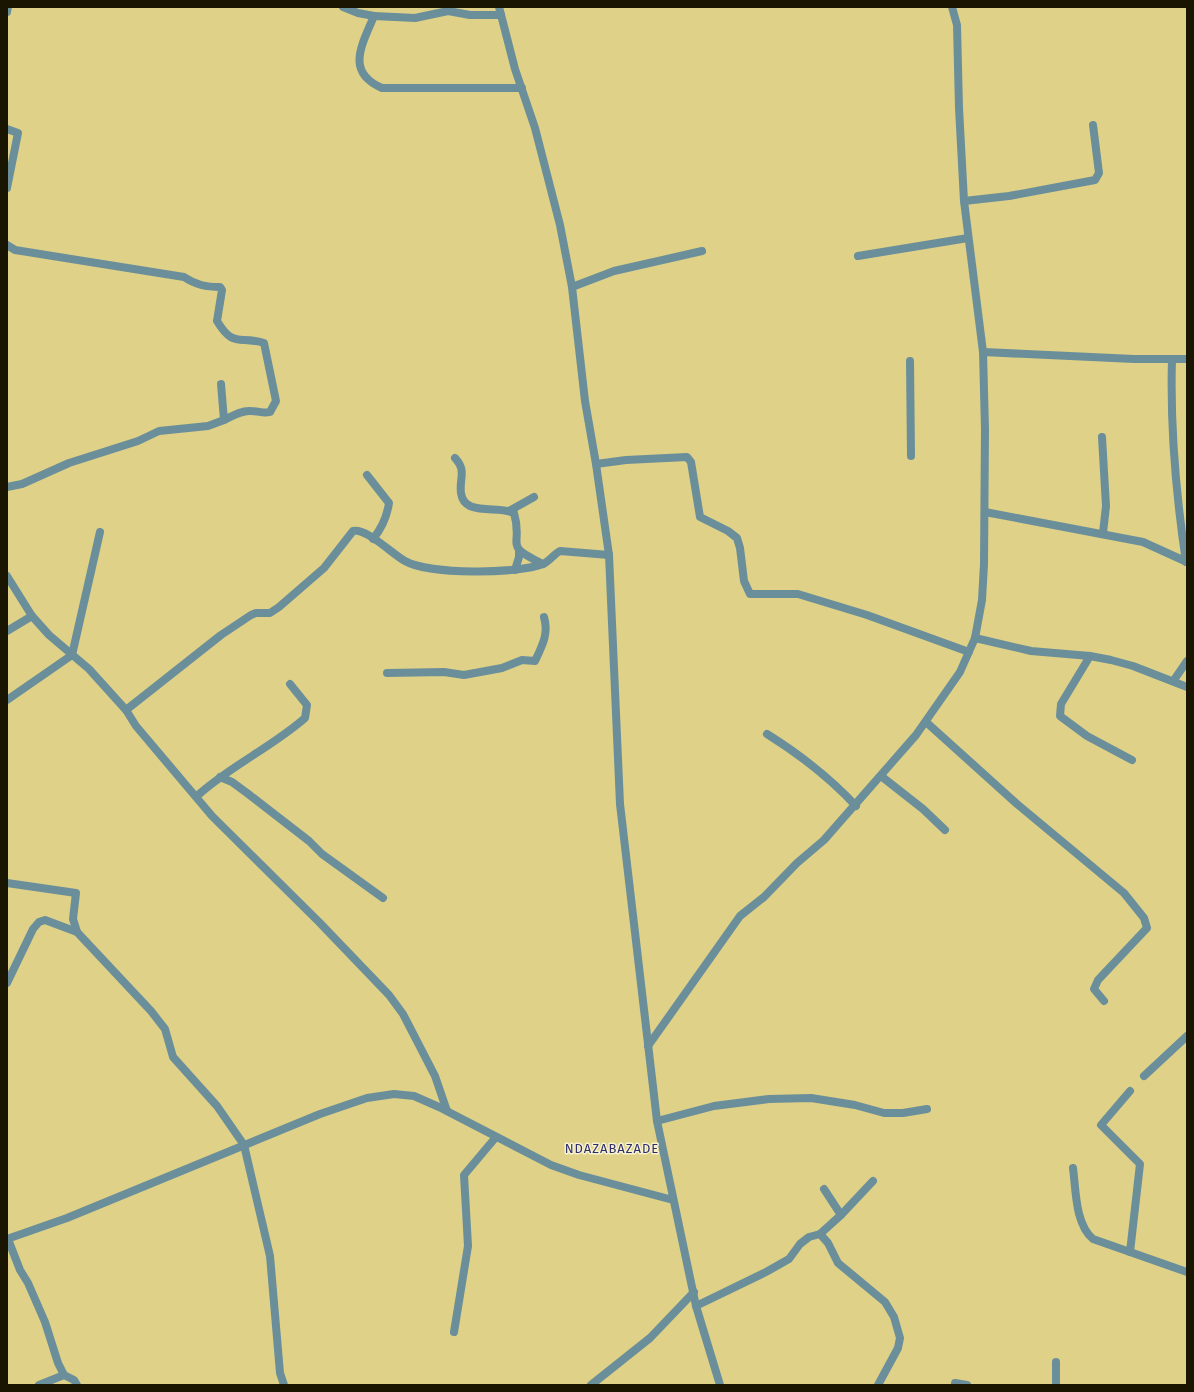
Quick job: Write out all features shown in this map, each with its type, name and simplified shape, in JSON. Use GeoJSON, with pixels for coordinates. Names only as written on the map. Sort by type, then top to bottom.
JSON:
{"type":"FeatureCollection","features":[{"type":"Feature","properties":{"kind":"street"},"geometry":{"type":"LineString","coordinates":[[7,12],[8,7]]}},
{"type":"Feature","properties":{"kind":"street"},"geometry":{"type":"LineString","coordinates":[[343,7],[358,13],[374,16],[415,18],[448,11],[470,15],[500,11],[535,128],[558,217],[572,287],[585,401],[609,555],[620,804],[658,1121],[673,1200],[696,1306],[720,1385]]}},
{"type":"Feature","properties":{"kind":"street"},"geometry":{"type":"LineString","coordinates":[[648,1046],[740,916],[764,897],[797,863],[824,840],[856,806],[916,735],[960,672],[975,638],[982,600],[986,429],[983,352],[964,202],[959,108],[957,25],[952,7]]}},
{"type":"Feature","properties":{"kind":"street"},"geometry":{"type":"LineString","coordinates":[[374,16],[358,61],[362,73],[369,82],[382,88],[522,88]]}},
{"type":"Feature","properties":{"kind":"street"},"geometry":{"type":"LineString","coordinates":[[964,202],[1009,196],[1095,180],[1099,173],[1093,125]]}},
{"type":"Feature","properties":{"kind":"street"},"geometry":{"type":"LineString","coordinates":[[7,129],[18,133],[7,188]]}},
{"type":"Feature","properties":{"kind":"street"},"geometry":{"type":"LineString","coordinates":[[858,256],[968,238]]}},
{"type":"Feature","properties":{"kind":"street"},"geometry":{"type":"LineString","coordinates":[[7,245],[15,250],[169,274],[184,277],[193,283],[207,287],[220,287],[222,290],[217,321],[225,334],[239,341],[257,340],[264,343],[276,401],[270,412],[264,414],[251,411],[240,413],[208,426],[159,431],[138,441],[69,462],[22,484],[7,487]]}},
{"type":"Feature","properties":{"kind":"street"},"geometry":{"type":"LineString","coordinates":[[572,287],[614,271],[702,251]]}},
{"type":"Feature","properties":{"kind":"street"},"geometry":{"type":"LineString","coordinates":[[983,352],[1134,359],[1187,359]]}},
{"type":"Feature","properties":{"kind":"street"},"geometry":{"type":"LineString","coordinates":[[1172,359],[1171,396],[1175,473],[1187,562]]}},
{"type":"Feature","properties":{"kind":"street"},"geometry":{"type":"LineString","coordinates":[[910,361],[911,456]]}},
{"type":"Feature","properties":{"kind":"street"},"geometry":{"type":"LineString","coordinates":[[221,384],[224,420]]}},
{"type":"Feature","properties":{"kind":"street"},"geometry":{"type":"LineString","coordinates":[[1102,437],[1106,506],[1103,533]]}},
{"type":"Feature","properties":{"kind":"street"},"geometry":{"type":"LineString","coordinates":[[596,464],[626,460],[687,457],[691,462],[700,517],[728,530],[737,538],[740,548],[744,581],[750,594],[798,594],[867,615],[969,652]]}},
{"type":"Feature","properties":{"kind":"street"},"geometry":{"type":"LineString","coordinates":[[455,458],[461,465],[462,474],[460,488],[462,500],[465,504],[471,507],[509,511],[514,513],[516,520],[516,545],[519,551],[516,570]]}},
{"type":"Feature","properties":{"kind":"street"},"geometry":{"type":"LineString","coordinates":[[367,475],[389,503],[387,514],[380,531],[373,539]]}},
{"type":"Feature","properties":{"kind":"street"},"geometry":{"type":"LineString","coordinates":[[509,511],[534,497]]}},
{"type":"Feature","properties":{"kind":"street"},"geometry":{"type":"LineString","coordinates":[[985,512],[1103,533],[1143,542],[1187,562]]}},
{"type":"Feature","properties":{"kind":"street"},"geometry":{"type":"LineString","coordinates":[[126,710],[221,635],[251,615],[256,613],[270,613],[279,607],[324,568],[353,531],[358,530],[405,562],[424,568],[494,572],[516,570],[543,564],[560,551],[609,555]]}},
{"type":"Feature","properties":{"kind":"street"},"geometry":{"type":"LineString","coordinates":[[7,700],[72,655],[100,532]]}},
{"type":"Feature","properties":{"kind":"street"},"geometry":{"type":"LineString","coordinates":[[519,551],[543,564]]}},
{"type":"Feature","properties":{"kind":"street"},"geometry":{"type":"LineString","coordinates":[[7,576],[32,616],[49,635],[88,669],[126,710],[136,726],[197,796],[212,816],[319,922],[388,995],[403,1014],[426,1058],[435,1076],[447,1111]]}},
{"type":"Feature","properties":{"kind":"street"},"geometry":{"type":"LineString","coordinates":[[7,631],[32,616]]}},
{"type":"Feature","properties":{"kind":"street"},"geometry":{"type":"LineString","coordinates":[[387,673],[444,672],[464,675],[502,668],[522,660],[535,661],[544,640],[547,628],[544,617]]}},
{"type":"Feature","properties":{"kind":"street"},"geometry":{"type":"LineString","coordinates":[[975,638],[1031,651],[1090,656],[1133,666],[1174,680],[1187,687]]}},
{"type":"Feature","properties":{"kind":"street"},"geometry":{"type":"LineString","coordinates":[[1090,656],[1061,704],[1060,716],[1087,736],[1132,760]]}},
{"type":"Feature","properties":{"kind":"street"},"geometry":{"type":"LineString","coordinates":[[1174,680],[1187,661]]}},
{"type":"Feature","properties":{"kind":"street"},"geometry":{"type":"LineString","coordinates":[[197,796],[220,777],[292,730],[306,718],[307,705],[290,684]]}},
{"type":"Feature","properties":{"kind":"street"},"geometry":{"type":"LineString","coordinates":[[926,722],[1017,804],[1124,893],[1144,918],[1147,928],[1098,980],[1094,989],[1104,1002]]}},
{"type":"Feature","properties":{"kind":"street"},"geometry":{"type":"LineString","coordinates":[[768,734],[803,758],[856,806]]}},
{"type":"Feature","properties":{"kind":"street"},"geometry":{"type":"LineString","coordinates":[[881,776],[923,809],[945,830]]}},
{"type":"Feature","properties":{"kind":"street"},"geometry":{"type":"LineString","coordinates":[[220,777],[247,793],[309,841],[322,854],[383,898]]}},
{"type":"Feature","properties":{"kind":"street"},"geometry":{"type":"LineString","coordinates":[[7,883],[76,893],[73,919],[77,932],[151,1011],[165,1029],[173,1057],[217,1106],[244,1145],[270,1256],[280,1373],[284,1385]]}},
{"type":"Feature","properties":{"kind":"street"},"geometry":{"type":"LineString","coordinates":[[7,983],[26,942],[39,922],[45,920],[77,932]]}},
{"type":"Feature","properties":{"kind":"street"},"geometry":{"type":"LineString","coordinates":[[1144,1076],[1187,1036]]}},
{"type":"Feature","properties":{"kind":"street"},"geometry":{"type":"LineString","coordinates":[[1130,1091],[1101,1125],[1132,1154],[1140,1164],[1130,1252]]}},
{"type":"Feature","properties":{"kind":"street"},"geometry":{"type":"LineString","coordinates":[[77,1385],[74,1380],[64,1375],[45,1322],[28,1283],[20,1270],[8,1239],[67,1218],[320,1114],[367,1098],[394,1094],[414,1096],[447,1111],[558,1168],[673,1200]]}},
{"type":"Feature","properties":{"kind":"street"},"geometry":{"type":"LineString","coordinates":[[658,1121],[714,1106],[769,1099],[811,1098],[855,1105],[884,1113],[903,1113],[928,1108]]}},
{"type":"Feature","properties":{"kind":"street"},"geometry":{"type":"LineString","coordinates":[[454,1332],[468,1246],[464,1175],[496,1137]]}},
{"type":"Feature","properties":{"kind":"street"},"geometry":{"type":"LineString","coordinates":[[1073,1168],[1079,1212],[1086,1233],[1093,1239],[1187,1272]]}},
{"type":"Feature","properties":{"kind":"street"},"geometry":{"type":"LineString","coordinates":[[696,1306],[789,1259],[804,1240],[820,1234],[841,1215],[873,1181]]}},
{"type":"Feature","properties":{"kind":"street"},"geometry":{"type":"LineString","coordinates":[[824,1189],[841,1215]]}},
{"type":"Feature","properties":{"kind":"street"},"geometry":{"type":"LineString","coordinates":[[820,1234],[828,1243],[838,1264],[885,1302],[894,1317],[900,1338],[898,1348],[878,1385]]}},
{"type":"Feature","properties":{"kind":"street"},"geometry":{"type":"LineString","coordinates":[[591,1385],[650,1338],[694,1292]]}},
{"type":"Feature","properties":{"kind":"street"},"geometry":{"type":"LineString","coordinates":[[1056,1362],[1056,1385]]}},
{"type":"Feature","properties":{"kind":"street"},"geometry":{"type":"LineString","coordinates":[[39,1385],[64,1375]]}},
{"type":"Feature","properties":{"kind":"street"},"geometry":{"type":"LineString","coordinates":[[955,1383],[967,1385]]}},
{"type":"Feature","properties":{"kind":"district","name":"NDAZABAZADE"},"geometry":{"type":"Point","coordinates":[612,1148]}}]}
